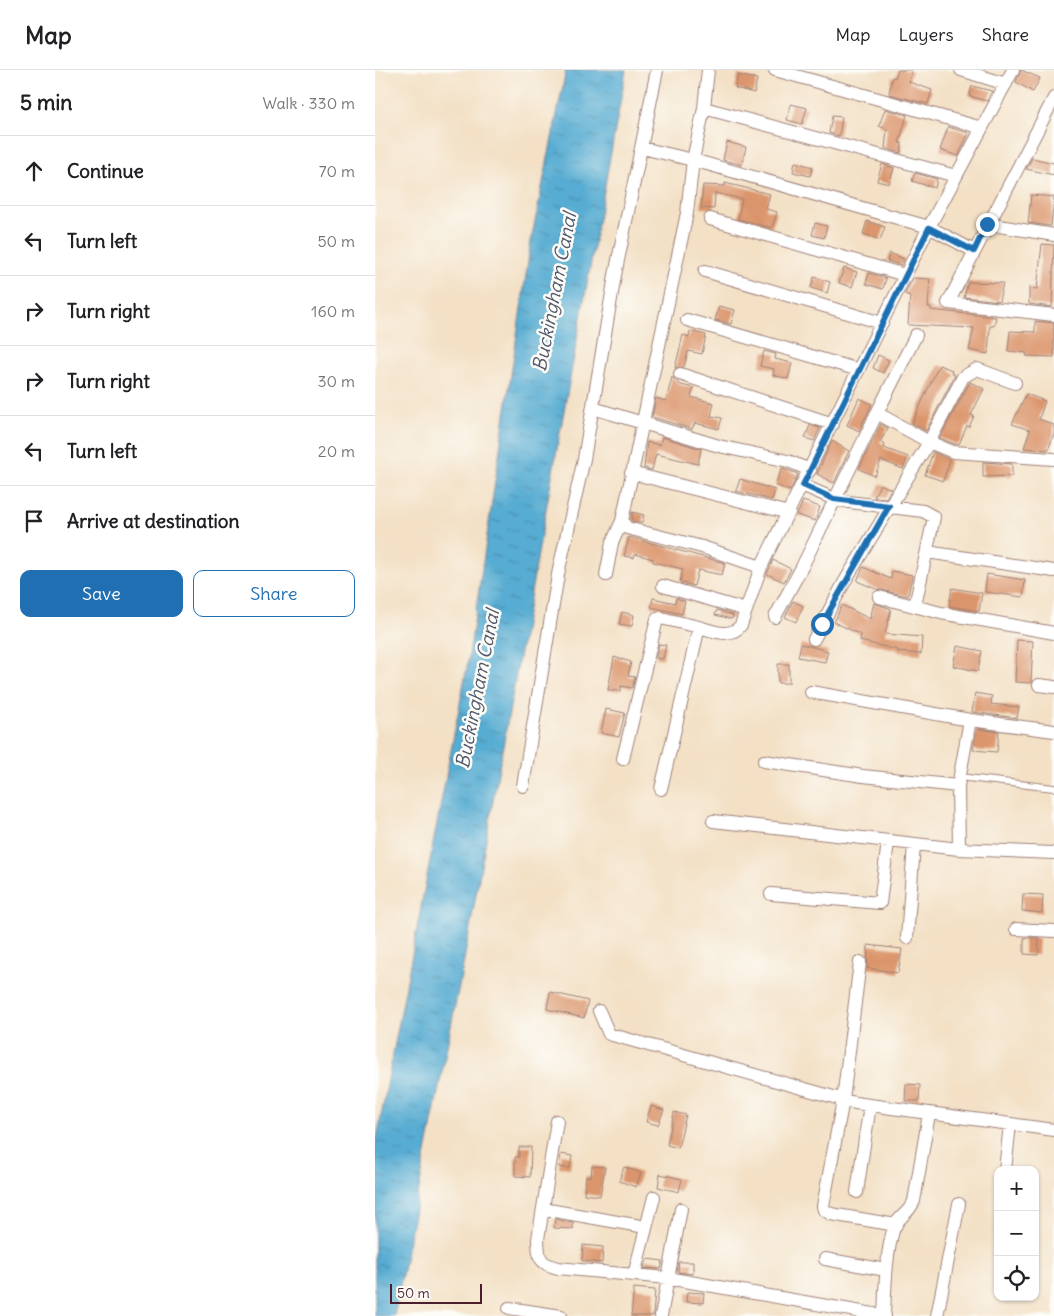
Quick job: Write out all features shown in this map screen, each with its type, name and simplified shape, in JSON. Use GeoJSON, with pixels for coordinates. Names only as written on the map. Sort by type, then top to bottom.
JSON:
{"type":"FeatureCollection","features":[{"type":"Feature","properties":{"kind":"street"},"geometry":{"type":"LineString","coordinates":[[523,786],[559,569],[593,408],[615,275],[657,70]]}},
{"type":"Feature","properties":{"kind":"street"},"geometry":{"type":"LineString","coordinates":[[606,576],[612,543],[622,521],[687,213],[693,160],[704,108],[709,70]]}},
{"type":"Feature","properties":{"kind":"street"},"geometry":{"type":"LineString","coordinates":[[775,70],[982,128]]}},
{"type":"Feature","properties":{"kind":"street"},"geometry":{"type":"LineString","coordinates":[[961,70],[1006,84]]}},
{"type":"Feature","properties":{"kind":"street"},"geometry":{"type":"LineString","coordinates":[[623,758],[657,619],[661,618],[721,633],[733,632],[741,625],[761,567],[929,228],[1013,70]]}},
{"type":"Feature","properties":{"kind":"street"},"geometry":{"type":"LineString","coordinates":[[1054,98],[987,224],[948,303],[1054,314]]}},
{"type":"Feature","properties":{"kind":"street"},"geometry":{"type":"LineString","coordinates":[[704,108],[957,176]]}},
{"type":"Feature","properties":{"kind":"street"},"geometry":{"type":"LineString","coordinates":[[642,148],[693,160],[929,228],[974,251]]}},
{"type":"Feature","properties":{"kind":"street"},"geometry":{"type":"LineString","coordinates":[[710,219],[905,276]]}},
{"type":"Feature","properties":{"kind":"street"},"geometry":{"type":"LineString","coordinates":[[987,224],[1054,235]]}},
{"type":"Feature","properties":{"kind":"street"},"geometry":{"type":"LineString","coordinates":[[705,271],[882,324]]}},
{"type":"Feature","properties":{"kind":"street"},"geometry":{"type":"LineString","coordinates":[[687,320],[859,370]]}},
{"type":"Feature","properties":{"kind":"street"},"geometry":{"type":"LineString","coordinates":[[775,617],[802,567],[916,335]]}},
{"type":"Feature","properties":{"kind":"street"},"geometry":{"type":"LineString","coordinates":[[814,639],[889,506],[929,442],[963,377],[977,370],[985,371],[1015,383]]}},
{"type":"Feature","properties":{"kind":"street"},"geometry":{"type":"LineString","coordinates":[[680,374],[833,424]]}},
{"type":"Feature","properties":{"kind":"street"},"geometry":{"type":"LineString","coordinates":[[593,408],[719,446],[788,461],[810,470]]}},
{"type":"Feature","properties":{"kind":"street"},"geometry":{"type":"LineString","coordinates":[[877,413],[929,442],[953,452],[1054,459]]}},
{"type":"Feature","properties":{"kind":"street"},"geometry":{"type":"LineString","coordinates":[[631,473],[789,513]]}},
{"type":"Feature","properties":{"kind":"street"},"geometry":{"type":"LineString","coordinates":[[803,485],[834,499],[923,511],[933,517],[915,606]]}},
{"type":"Feature","properties":{"kind":"street"},"geometry":{"type":"LineString","coordinates":[[622,521],[627,528],[702,547],[761,567]]}},
{"type":"Feature","properties":{"kind":"street"},"geometry":{"type":"LineString","coordinates":[[927,552],[1054,571]]}},
{"type":"Feature","properties":{"kind":"street"},"geometry":{"type":"LineString","coordinates":[[663,586],[746,610]]}},
{"type":"Feature","properties":{"kind":"street"},"geometry":{"type":"LineString","coordinates":[[879,598],[1054,633]]}},
{"type":"Feature","properties":{"kind":"street"},"geometry":{"type":"LineString","coordinates":[[661,789],[699,627]]}},
{"type":"Feature","properties":{"kind":"street"},"geometry":{"type":"LineString","coordinates":[[1039,685],[1054,687]]}},
{"type":"Feature","properties":{"kind":"street"},"geometry":{"type":"LineString","coordinates":[[811,692],[970,720],[1054,731]]}},
{"type":"Feature","properties":{"kind":"street"},"geometry":{"type":"LineString","coordinates":[[959,849],[959,782],[970,720]]}},
{"type":"Feature","properties":{"kind":"street"},"geometry":{"type":"LineString","coordinates":[[764,761],[863,776],[959,782]]}},
{"type":"Feature","properties":{"kind":"street"},"geometry":{"type":"LineString","coordinates":[[713,821],[914,845],[1054,853]]}},
{"type":"Feature","properties":{"kind":"street"},"geometry":{"type":"LineString","coordinates":[[771,894],[880,903],[888,842]]}},
{"type":"Feature","properties":{"kind":"street"},"geometry":{"type":"LineString","coordinates":[[907,938],[914,845]]}},
{"type":"Feature","properties":{"kind":"street"},"geometry":{"type":"LineString","coordinates":[[1015,929],[1054,932]]}},
{"type":"Feature","properties":{"kind":"street"},"geometry":{"type":"LineString","coordinates":[[859,962],[843,1100],[824,1210],[831,1214],[896,1224]]}},
{"type":"Feature","properties":{"kind":"street"},"geometry":{"type":"LineString","coordinates":[[599,1011],[609,1034],[843,1100],[929,1114],[1054,1130]]}},
{"type":"Feature","properties":{"kind":"street"},"geometry":{"type":"LineString","coordinates":[[857,1192],[870,1105]]}},
{"type":"Feature","properties":{"kind":"street"},"geometry":{"type":"LineString","coordinates":[[557,1121],[538,1238],[539,1258],[545,1265],[667,1278],[885,1316],[886,1270],[896,1224],[912,1209],[929,1114]]}},
{"type":"Feature","properties":{"kind":"street"},"geometry":{"type":"LineString","coordinates":[[1005,1166],[1009,1124]]}},
{"type":"Feature","properties":{"kind":"street"},"geometry":{"type":"LineString","coordinates":[[634,1275],[654,1198]]}},
{"type":"Feature","properties":{"kind":"street"},"geometry":{"type":"LineString","coordinates":[[937,1316],[959,1204]]}},
{"type":"Feature","properties":{"kind":"street"},"geometry":{"type":"LineString","coordinates":[[543,1209],[647,1226]]}},
{"type":"Feature","properties":{"kind":"street"},"geometry":{"type":"LineString","coordinates":[[661,1316],[681,1209]]}},
{"type":"Feature","properties":{"kind":"street"},"geometry":{"type":"LineString","coordinates":[[825,1259],[886,1270]]}},
{"type":"Feature","properties":{"kind":"street"},"geometry":{"type":"LineString","coordinates":[[509,1308],[561,1316]]}},
{"type":"Feature","properties":{"kind":"lane"},"geometry":{"type":"LineString","coordinates":[[959,782],[1054,788]]}},
{"type":"Feature","properties":{"kind":"water","name":"Buckingham Canal"},"geometry":{"type":"Polygon","coordinates":[[[566,70],[626,70],[465,955],[394,1316],[375,1316],[375,1148],[469,656],[531,241],[566,70]]]}},
{"type":"Feature","properties":{"kind":"building"},"geometry":{"type":"Polygon","coordinates":[[[898,70],[912,70],[909,82],[932,90],[928,104],[889,94],[892,77],[895,78],[898,70]]]}},
{"type":"Feature","properties":{"kind":"building"},"geometry":{"type":"Polygon","coordinates":[[[1021,70],[1040,78],[1033,92],[1016,82],[1021,70]]]}},
{"type":"Feature","properties":{"kind":"building"},"geometry":{"type":"Polygon","coordinates":[[[738,75],[757,79],[754,93],[735,88],[738,75]]]}},
{"type":"Feature","properties":{"kind":"building"},"geometry":{"type":"Polygon","coordinates":[[[972,86],[992,91],[987,101],[969,96],[972,86]]]}},
{"type":"Feature","properties":{"kind":"building"},"geometry":{"type":"Polygon","coordinates":[[[791,104],[807,108],[802,124],[787,120],[791,104]]]}},
{"type":"Feature","properties":{"kind":"building"},"geometry":{"type":"Polygon","coordinates":[[[885,109],[907,115],[899,143],[902,143],[901,153],[885,148],[887,129],[879,126],[885,109]]]}},
{"type":"Feature","properties":{"kind":"building"},"geometry":{"type":"Polygon","coordinates":[[[832,116],[842,117],[839,136],[829,133],[832,116]]]}},
{"type":"Feature","properties":{"kind":"building"},"geometry":{"type":"Polygon","coordinates":[[[948,127],[969,133],[958,156],[940,150],[948,127]]]}},
{"type":"Feature","properties":{"kind":"building"},"geometry":{"type":"Polygon","coordinates":[[[727,142],[746,147],[742,165],[723,160],[727,142]]]}},
{"type":"Feature","properties":{"kind":"building"},"geometry":{"type":"Polygon","coordinates":[[[1032,158],[1054,163],[1054,175],[1026,169],[1032,158]]]}},
{"type":"Feature","properties":{"kind":"building"},"geometry":{"type":"Polygon","coordinates":[[[795,162],[813,167],[810,176],[793,172],[795,162]]]}},
{"type":"Feature","properties":{"kind":"building"},"geometry":{"type":"Polygon","coordinates":[[[882,164],[894,168],[889,184],[877,181],[882,164]]]}},
{"type":"Feature","properties":{"kind":"building"},"geometry":{"type":"Polygon","coordinates":[[[915,173],[937,179],[935,188],[912,181],[915,173]]]}},
{"type":"Feature","properties":{"kind":"building"},"geometry":{"type":"Polygon","coordinates":[[[725,183],[770,194],[766,209],[777,212],[772,228],[738,219],[742,199],[715,193],[714,209],[701,208],[703,185],[725,186],[725,183]]]}},
{"type":"Feature","properties":{"kind":"building"},"geometry":{"type":"Polygon","coordinates":[[[1031,195],[1054,197],[1051,226],[1028,223],[1031,195]]]}},
{"type":"Feature","properties":{"kind":"building"},"geometry":{"type":"Polygon","coordinates":[[[867,221],[885,227],[880,240],[863,234],[867,221]]]}},
{"type":"Feature","properties":{"kind":"building"},"geometry":{"type":"Polygon","coordinates":[[[815,223],[827,226],[824,238],[812,235],[815,223]]]}},
{"type":"Feature","properties":{"kind":"building"},"geometry":{"type":"Polygon","coordinates":[[[1042,244],[1054,245],[1052,307],[1029,304],[1029,288],[1037,289],[1042,244]]]}},
{"type":"Feature","properties":{"kind":"building"},"geometry":{"type":"Polygon","coordinates":[[[890,253],[904,259],[901,265],[887,261],[890,253]]]}},
{"type":"Feature","properties":{"kind":"building"},"geometry":{"type":"Polygon","coordinates":[[[844,268],[857,272],[852,287],[839,283],[844,268]]]}},
{"type":"Feature","properties":{"kind":"building"},"geometry":{"type":"Polygon","coordinates":[[[869,273],[886,278],[883,289],[866,284],[869,273]]]}},
{"type":"Feature","properties":{"kind":"building"},"geometry":{"type":"Polygon","coordinates":[[[814,277],[830,282],[827,293],[811,288],[814,277]]]}},
{"type":"Feature","properties":{"kind":"building"},"geometry":{"type":"Polygon","coordinates":[[[913,278],[930,279],[928,307],[931,307],[931,310],[996,317],[994,326],[990,326],[988,354],[969,350],[974,328],[908,325],[910,296],[905,294],[913,278]]]}},
{"type":"Feature","properties":{"kind":"building"},"geometry":{"type":"Polygon","coordinates":[[[968,282],[1003,283],[999,301],[964,297],[968,282]]]}},
{"type":"Feature","properties":{"kind":"building"},"geometry":{"type":"Polygon","coordinates":[[[719,306],[735,310],[731,324],[715,320],[719,306]]]}},
{"type":"Feature","properties":{"kind":"building"},"geometry":{"type":"Polygon","coordinates":[[[1035,321],[1054,323],[1054,357],[1026,356],[1027,353],[1008,351],[1010,331],[1035,332],[1035,321]]]}},
{"type":"Feature","properties":{"kind":"building"},"geometry":{"type":"Polygon","coordinates":[[[690,331],[706,335],[702,354],[688,351],[684,367],[675,368],[683,335],[689,337],[690,331]]]}},
{"type":"Feature","properties":{"kind":"building"},"geometry":{"type":"Polygon","coordinates":[[[764,351],[776,354],[775,359],[792,363],[788,379],[773,375],[774,369],[760,366],[764,351]]]}},
{"type":"Feature","properties":{"kind":"building"},"geometry":{"type":"Polygon","coordinates":[[[878,355],[889,360],[883,373],[873,368],[878,355]]]}},
{"type":"Feature","properties":{"kind":"building"},"geometry":{"type":"Polygon","coordinates":[[[939,365],[952,370],[951,372],[955,375],[926,431],[912,423],[939,365]]]}},
{"type":"Feature","properties":{"kind":"building"},"geometry":{"type":"Polygon","coordinates":[[[672,377],[681,385],[694,388],[691,397],[714,403],[711,416],[722,418],[719,429],[695,423],[692,429],[652,417],[656,398],[666,401],[672,377]]]}},
{"type":"Feature","properties":{"kind":"building"},"geometry":{"type":"Polygon","coordinates":[[[970,382],[984,389],[971,415],[974,416],[969,427],[967,426],[959,444],[955,444],[940,438],[970,382]]]}},
{"type":"Feature","properties":{"kind":"building"},"geometry":{"type":"Polygon","coordinates":[[[1026,394],[1045,401],[1039,419],[1054,425],[1054,434],[1048,450],[1024,448],[1030,430],[1012,424],[1026,394]]]}},
{"type":"Feature","properties":{"kind":"building"},"geometry":{"type":"Polygon","coordinates":[[[859,398],[872,404],[859,431],[847,425],[859,398]]]}},
{"type":"Feature","properties":{"kind":"building"},"geometry":{"type":"Polygon","coordinates":[[[881,424],[888,428],[880,442],[885,445],[884,448],[908,457],[903,469],[881,460],[875,476],[859,469],[881,424]]]}},
{"type":"Feature","properties":{"kind":"building"},"geometry":{"type":"Polygon","coordinates":[[[810,425],[820,428],[814,441],[805,438],[810,425]]]}},
{"type":"Feature","properties":{"kind":"building"},"geometry":{"type":"Polygon","coordinates":[[[662,437],[701,449],[698,464],[656,454],[652,470],[644,468],[647,442],[660,445],[662,437]]]}},
{"type":"Feature","properties":{"kind":"building"},"geometry":{"type":"Polygon","coordinates":[[[832,441],[849,451],[834,483],[817,474],[832,441]]]}},
{"type":"Feature","properties":{"kind":"building"},"geometry":{"type":"Polygon","coordinates":[[[933,452],[950,460],[943,481],[925,475],[933,452]]]}},
{"type":"Feature","properties":{"kind":"building"},"geometry":{"type":"Polygon","coordinates":[[[983,462],[1012,464],[1012,476],[983,477],[983,462]]]}},
{"type":"Feature","properties":{"kind":"building"},"geometry":{"type":"Polygon","coordinates":[[[782,468],[798,474],[790,491],[775,485],[782,468]]]}},
{"type":"Feature","properties":{"kind":"building"},"geometry":{"type":"Polygon","coordinates":[[[740,479],[775,490],[772,500],[736,491],[740,479]]]}},
{"type":"Feature","properties":{"kind":"building"},"geometry":{"type":"Polygon","coordinates":[[[880,484],[891,489],[886,498],[874,497],[880,484]]]}},
{"type":"Feature","properties":{"kind":"building"},"geometry":{"type":"Polygon","coordinates":[[[803,501],[820,507],[815,521],[797,515],[803,501]]]}},
{"type":"Feature","properties":{"kind":"building"},"geometry":{"type":"Polygon","coordinates":[[[632,512],[644,515],[642,523],[632,521],[632,512]]]}},
{"type":"Feature","properties":{"kind":"building"},"geometry":{"type":"Polygon","coordinates":[[[629,537],[725,563],[722,575],[698,570],[694,586],[680,582],[683,569],[653,562],[653,559],[635,554],[634,558],[624,556],[629,537]]]}},
{"type":"Feature","properties":{"kind":"building"},"geometry":{"type":"Polygon","coordinates":[[[773,560],[791,569],[784,582],[767,574],[773,560]]]}},
{"type":"Feature","properties":{"kind":"building"},"geometry":{"type":"Polygon","coordinates":[[[863,567],[891,579],[892,571],[912,575],[908,596],[876,589],[857,581],[863,567]]]}},
{"type":"Feature","properties":{"kind":"building"},"geometry":{"type":"Polygon","coordinates":[[[987,574],[1025,580],[1023,597],[985,592],[987,574]]]}},
{"type":"Feature","properties":{"kind":"building"},"geometry":{"type":"Polygon","coordinates":[[[952,588],[982,593],[979,611],[949,606],[952,588]]]}},
{"type":"Feature","properties":{"kind":"building"},"geometry":{"type":"Polygon","coordinates":[[[653,598],[675,603],[676,598],[685,601],[682,614],[651,607],[653,598]]]}},
{"type":"Feature","properties":{"kind":"building"},"geometry":{"type":"Polygon","coordinates":[[[793,601],[803,606],[796,622],[785,617],[793,601]]]}},
{"type":"Feature","properties":{"kind":"building"},"geometry":{"type":"Polygon","coordinates":[[[874,603],[891,609],[885,634],[922,637],[921,654],[898,652],[898,650],[860,641],[861,635],[834,622],[842,605],[870,619],[874,603]]]}},
{"type":"Feature","properties":{"kind":"building"},"geometry":{"type":"Polygon","coordinates":[[[717,610],[733,615],[732,619],[715,615],[717,610]]]}},
{"type":"Feature","properties":{"kind":"building"},"geometry":{"type":"Polygon","coordinates":[[[622,612],[634,615],[632,626],[619,624],[622,612]]]}},
{"type":"Feature","properties":{"kind":"building"},"geometry":{"type":"Polygon","coordinates":[[[1017,640],[1033,641],[1031,683],[1015,682],[1017,640]]]}},
{"type":"Feature","properties":{"kind":"building"},"geometry":{"type":"Polygon","coordinates":[[[659,644],[666,645],[663,659],[656,658],[659,644]]]}},
{"type":"Feature","properties":{"kind":"building"},"geometry":{"type":"Polygon","coordinates":[[[801,644],[828,651],[825,662],[798,657],[801,644]]]}},
{"type":"Feature","properties":{"kind":"building"},"geometry":{"type":"Polygon","coordinates":[[[957,646],[982,651],[978,671],[953,666],[957,646]]]}},
{"type":"Feature","properties":{"kind":"building"},"geometry":{"type":"Polygon","coordinates":[[[614,657],[631,662],[628,676],[635,677],[632,688],[621,686],[621,691],[608,690],[614,657]]]}},
{"type":"Feature","properties":{"kind":"building"},"geometry":{"type":"Polygon","coordinates":[[[778,664],[789,664],[789,683],[778,683],[778,664]]]}},
{"type":"Feature","properties":{"kind":"building"},"geometry":{"type":"Polygon","coordinates":[[[975,693],[992,696],[991,704],[1019,707],[1017,718],[972,712],[975,693]]]}},
{"type":"Feature","properties":{"kind":"building"},"geometry":{"type":"Polygon","coordinates":[[[606,709],[625,713],[619,737],[601,733],[606,709]]]}},
{"type":"Feature","properties":{"kind":"building"},"geometry":{"type":"Polygon","coordinates":[[[977,729],[999,732],[997,752],[973,750],[977,729]]]}},
{"type":"Feature","properties":{"kind":"building"},"geometry":{"type":"Polygon","coordinates":[[[1023,894],[1043,895],[1042,913],[1022,911],[1023,894]]]}},
{"type":"Feature","properties":{"kind":"building"},"geometry":{"type":"Polygon","coordinates":[[[1024,938],[1039,938],[1038,955],[1024,954],[1024,938]]]}},
{"type":"Feature","properties":{"kind":"building"},"geometry":{"type":"Polygon","coordinates":[[[868,945],[902,949],[898,973],[867,968],[868,945]]]}},
{"type":"Feature","properties":{"kind":"building"},"geometry":{"type":"Polygon","coordinates":[[[550,992],[588,1001],[584,1018],[547,1009],[550,992]]]}},
{"type":"Feature","properties":{"kind":"building"},"geometry":{"type":"Polygon","coordinates":[[[906,1084],[920,1085],[919,1101],[905,1101],[906,1084]]]}},
{"type":"Feature","properties":{"kind":"building"},"geometry":{"type":"Polygon","coordinates":[[[651,1106],[664,1110],[658,1125],[646,1122],[651,1106]]]}},
{"type":"Feature","properties":{"kind":"building"},"geometry":{"type":"Polygon","coordinates":[[[674,1112],[686,1115],[678,1148],[667,1145],[674,1112]]]}},
{"type":"Feature","properties":{"kind":"building"},"geometry":{"type":"Polygon","coordinates":[[[519,1147],[531,1147],[530,1177],[515,1176],[515,1157],[519,1157],[519,1147]]]}},
{"type":"Feature","properties":{"kind":"building"},"geometry":{"type":"Polygon","coordinates":[[[561,1154],[572,1156],[570,1168],[559,1167],[561,1154]]]}},
{"type":"Feature","properties":{"kind":"building"},"geometry":{"type":"Polygon","coordinates":[[[592,1166],[605,1167],[600,1196],[584,1194],[586,1176],[591,1177],[592,1166]]]}},
{"type":"Feature","properties":{"kind":"building"},"geometry":{"type":"Polygon","coordinates":[[[624,1167],[641,1173],[636,1187],[619,1181],[624,1167]]]}},
{"type":"Feature","properties":{"kind":"building"},"geometry":{"type":"Polygon","coordinates":[[[660,1174],[682,1179],[679,1192],[658,1187],[660,1174]]]}},
{"type":"Feature","properties":{"kind":"building"},"geometry":{"type":"Polygon","coordinates":[[[555,1219],[573,1223],[573,1229],[554,1228],[555,1219]]]}},
{"type":"Feature","properties":{"kind":"building"},"geometry":{"type":"Polygon","coordinates":[[[583,1245],[603,1247],[602,1263],[582,1261],[583,1245]]]}},
{"type":"Feature","properties":{"kind":"building"},"geometry":{"type":"Polygon","coordinates":[[[647,1259],[663,1261],[661,1269],[644,1268],[647,1259]]]}},
{"type":"Feature","properties":{"kind":"building"},"geometry":{"type":"Polygon","coordinates":[[[679,1262],[693,1262],[693,1274],[678,1272],[679,1262]]]}},
{"type":"Feature","properties":{"kind":"building"},"geometry":{"type":"Polygon","coordinates":[[[634,1288],[655,1290],[653,1316],[631,1316],[634,1288]]]}},
{"type":"Feature","properties":{"kind":"building"},"geometry":{"type":"Polygon","coordinates":[[[687,1292],[704,1293],[703,1303],[686,1302],[687,1292]]]}},
{"type":"Feature","properties":{"kind":"route"},"geometry":{"type":"LineString","coordinates":[[822,624],[889,506],[874,506],[834,499],[803,485],[929,228],[974,251],[987,224]]}}]}
